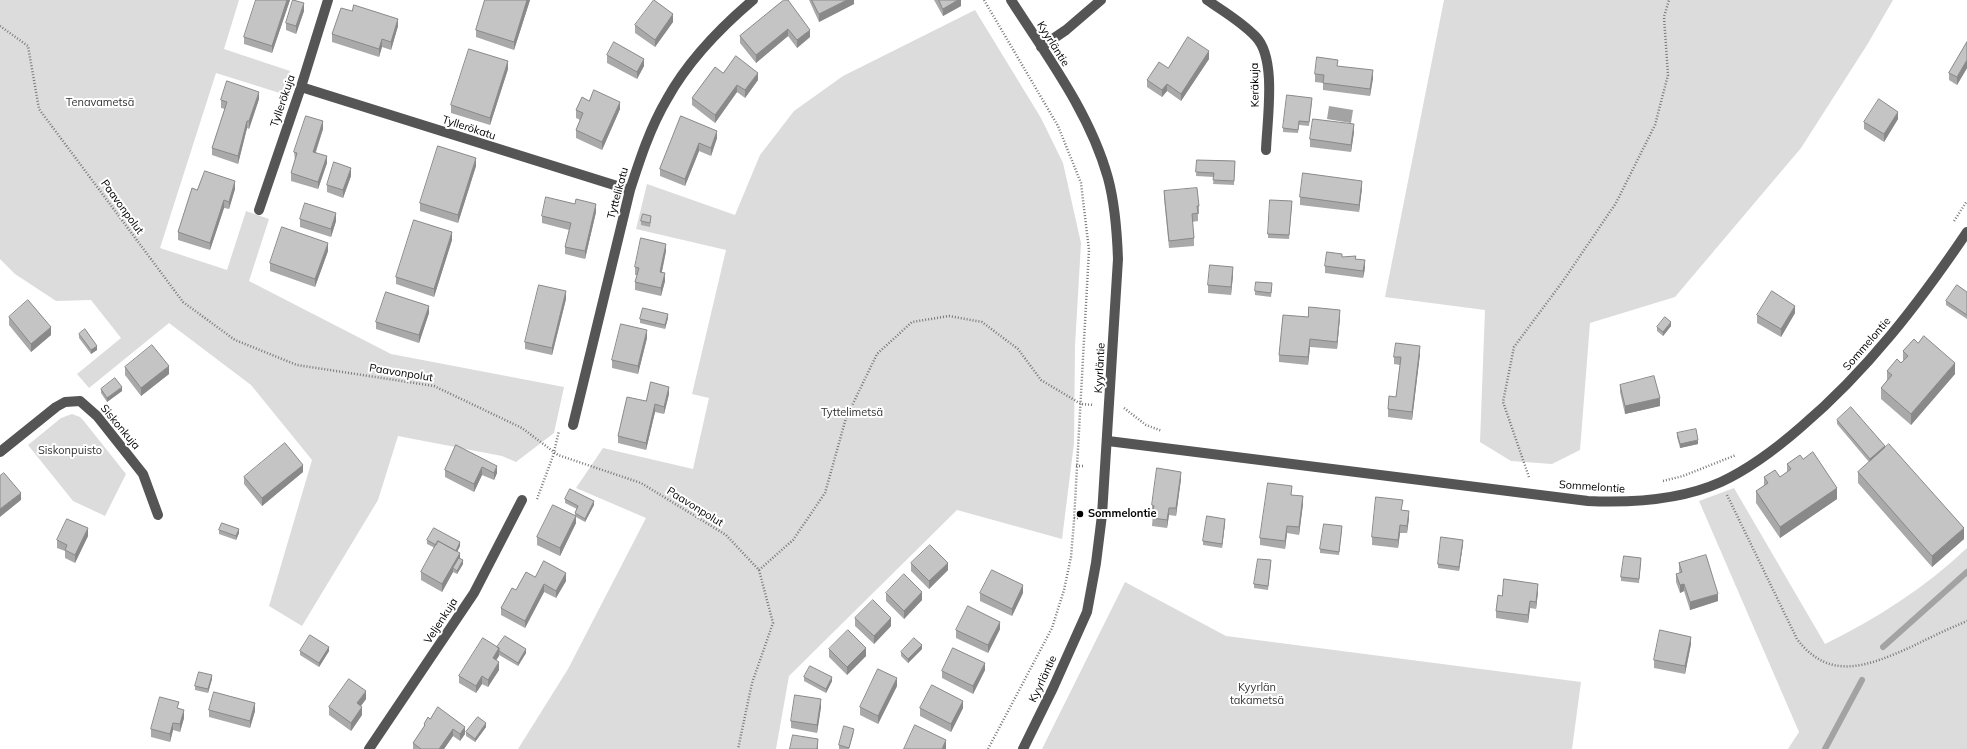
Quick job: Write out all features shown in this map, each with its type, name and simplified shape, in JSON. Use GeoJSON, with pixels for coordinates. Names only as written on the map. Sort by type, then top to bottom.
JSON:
{"type":"FeatureCollection","features":[{"type":"Feature","properties":{"kind":"street","name":"Tyllerökuja"},"geometry":{"type":"LineString","coordinates":[[259,210],[301,87],[328,0]]}},
{"type":"Feature","properties":{"kind":"street","name":"Tyttelikatu"},"geometry":{"type":"LineString","coordinates":[[573,425],[630,190],[641,154],[667,98],[701,52],[735,16],[753,0]]}},
{"type":"Feature","properties":{"kind":"street","name":"Kyyrläntie"},"geometry":{"type":"LineString","coordinates":[[1011,0],[1088,124],[1107,176],[1112,196],[1117,227],[1118,259],[1108,441],[1099,542],[1087,612],[1053,688],[1023,749]]}},
{"type":"Feature","properties":{"kind":"street"},"geometry":{"type":"LineString","coordinates":[[1041,48],[1066,30],[1101,0]]}},
{"type":"Feature","properties":{"kind":"street","name":"Keräkuja"},"geometry":{"type":"LineString","coordinates":[[1206,0],[1256,37],[1267,54],[1269,76],[1266,150]]}},
{"type":"Feature","properties":{"kind":"street","name":"Tyllerökatu"},"geometry":{"type":"LineString","coordinates":[[301,87],[630,190]]}},
{"type":"Feature","properties":{"kind":"street","name":"Sommelontie"},"geometry":{"type":"LineString","coordinates":[[1108,441],[1588,501],[1616,503],[1639,501],[1689,492],[1720,482],[1746,470],[1782,444],[1847,386],[1909,315],[1967,232]]}},
{"type":"Feature","properties":{"kind":"street","name":"Siskonkuja"},"geometry":{"type":"LineString","coordinates":[[0,452],[56,407],[65,402],[80,401],[97,416],[143,474],[158,515]]}},
{"type":"Feature","properties":{"kind":"street","name":"Veljenkuja"},"geometry":{"type":"LineString","coordinates":[[369,749],[474,593],[522,500]]}},
{"type":"Feature","properties":{"kind":"path"},"geometry":{"type":"LineString","coordinates":[[984,0],[1058,126],[1081,183],[1089,250],[1074,518],[1069,564],[1064,590],[1052,628],[988,749]]}},
{"type":"Feature","properties":{"kind":"path"},"geometry":{"type":"LineString","coordinates":[[1528,477],[1503,402],[1514,347],[1563,281],[1616,203],[1655,125],[1668,75],[1664,17],[1669,0]]}},
{"type":"Feature","properties":{"kind":"path","name":"Paavonpolut"},"geometry":{"type":"LineString","coordinates":[[0,26],[28,46],[39,109],[183,302],[235,340],[297,365],[434,386],[522,428],[558,455],[641,483],[726,535],[759,570],[773,623],[752,683],[738,749]]}},
{"type":"Feature","properties":{"kind":"path"},"geometry":{"type":"LineString","coordinates":[[1950,228],[1967,201]]}},
{"type":"Feature","properties":{"kind":"path"},"geometry":{"type":"LineString","coordinates":[[759,570],[793,540],[825,494],[846,418],[877,354],[912,322],[949,316],[982,322],[1018,349],[1041,380],[1081,404]]}},
{"type":"Feature","properties":{"kind":"path"},"geometry":{"type":"LineString","coordinates":[[1124,407],[1146,425],[1167,433]]}},
{"type":"Feature","properties":{"kind":"path"},"geometry":{"type":"LineString","coordinates":[[1657,482],[1683,476],[1737,454]]}},
{"type":"Feature","properties":{"kind":"path"},"geometry":{"type":"LineString","coordinates":[[1076,466],[1083,466]]}},
{"type":"Feature","properties":{"kind":"path"},"geometry":{"type":"LineString","coordinates":[[1521,476],[1536,478]]}},
{"type":"Feature","properties":{"kind":"path"},"geometry":{"type":"LineString","coordinates":[[1720,482],[1797,639],[1804,648],[1824,662],[1848,667],[1864,666],[1881,660],[1967,621]]}},
{"type":"Feature","properties":{"kind":"path"},"geometry":{"type":"LineString","coordinates":[[1074,518],[1080,518]]}},
{"type":"Feature","properties":{"kind":"green space","name":"Tenavametsä"},"geometry":{"type":"Polygon","coordinates":[[[0,0],[239,0],[224,49],[290,71],[283,94],[216,73],[160,248],[227,270],[246,211],[269,219],[249,281],[391,354],[564,387],[554,433],[516,462],[502,456],[398,436],[378,500],[302,626],[269,606],[312,460],[251,385],[169,323],[89,388],[77,374],[121,338],[91,300],[56,301],[15,274],[0,259],[0,0]]]}},
{"type":"Feature","properties":{"kind":"green space"},"geometry":{"type":"Polygon","coordinates":[[[1444,0],[1893,0],[1867,45],[1801,148],[1675,297],[1590,323],[1580,450],[1552,464],[1511,461],[1480,442],[1485,310],[1385,297],[1444,0]]]}},
{"type":"Feature","properties":{"kind":"green space","name":"Tyttelimetsä"},"geometry":{"type":"Polygon","coordinates":[[[975,10],[1041,118],[1063,163],[1081,243],[1075,346],[1074,443],[1062,539],[957,510],[789,676],[776,749],[518,749],[568,669],[646,518],[576,488],[603,448],[693,469],[709,398],[692,394],[726,250],[636,229],[647,184],[735,215],[760,155],[794,111],[843,76],[975,10]]]}},
{"type":"Feature","properties":{"kind":"green space","name":"Siskonpuisto"},"geometry":{"type":"Polygon","coordinates":[[[72,414],[83,420],[126,474],[105,516],[73,501],[28,445],[61,418],[72,414]]]}},
{"type":"Feature","properties":{"kind":"green space"},"geometry":{"type":"Polygon","coordinates":[[[1734,488],[1825,644],[1882,613],[1918,589],[1967,548],[1967,749],[1788,749],[1799,732],[1699,501],[1734,488]]]}},
{"type":"Feature","properties":{"kind":"green space","name":"Kyyrlän takametsä"},"geometry":{"type":"Polygon","coordinates":[[[1125,582],[1226,636],[1581,682],[1572,749],[1042,749],[1125,582]]]}},
{"type":"Feature","properties":{"kind":"shaded area"},"geometry":{"type":"Polygon","coordinates":[[[1329,106],[1353,110],[1351,123],[1327,119],[1329,106]]]}},
{"type":"Feature","properties":{"kind":"building"},"geometry":{"type":"Polygon","coordinates":[[[256,0],[287,0],[272,46],[244,37],[256,0]]]}},
{"type":"Feature","properties":{"kind":"building"},"geometry":{"type":"Polygon","coordinates":[[[293,0],[304,3],[296,26],[286,23],[293,0]]]}},
{"type":"Feature","properties":{"kind":"building"},"geometry":{"type":"Polygon","coordinates":[[[485,0],[527,0],[514,42],[476,30],[485,0]]]}},
{"type":"Feature","properties":{"kind":"building"},"geometry":{"type":"Polygon","coordinates":[[[654,0],[673,14],[655,40],[635,25],[654,0]]]}},
{"type":"Feature","properties":{"kind":"building"},"geometry":{"type":"Polygon","coordinates":[[[784,0],[788,0],[810,30],[797,40],[788,29],[756,55],[740,36],[784,0]]]}},
{"type":"Feature","properties":{"kind":"building"},"geometry":{"type":"Polygon","coordinates":[[[812,0],[847,0],[819,14],[812,0]]]}},
{"type":"Feature","properties":{"kind":"building"},"geometry":{"type":"Polygon","coordinates":[[[939,0],[958,0],[943,9],[939,0]]]}},
{"type":"Feature","properties":{"kind":"building"},"geometry":{"type":"Polygon","coordinates":[[[354,5],[398,19],[391,42],[382,39],[379,49],[332,34],[341,8],[352,11],[354,5]]]}},
{"type":"Feature","properties":{"kind":"building"},"geometry":{"type":"Polygon","coordinates":[[[1188,37],[1209,51],[1181,94],[1167,84],[1162,90],[1147,80],[1159,62],[1168,68],[1188,37]]]}},
{"type":"Feature","properties":{"kind":"building"},"geometry":{"type":"Polygon","coordinates":[[[614,42],[644,59],[637,72],[607,55],[614,42]]]}},
{"type":"Feature","properties":{"kind":"building"},"geometry":{"type":"Polygon","coordinates":[[[1967,42],[1967,60],[1957,77],[1949,73],[1967,42]]]}},
{"type":"Feature","properties":{"kind":"building"},"geometry":{"type":"Polygon","coordinates":[[[469,49],[508,61],[490,118],[451,105],[469,49]]]}},
{"type":"Feature","properties":{"kind":"building"},"geometry":{"type":"Polygon","coordinates":[[[736,56],[758,73],[745,90],[737,85],[715,115],[692,98],[715,67],[723,73],[736,56]]]}},
{"type":"Feature","properties":{"kind":"building"},"geometry":{"type":"Polygon","coordinates":[[[1317,57],[1338,60],[1337,66],[1373,70],[1370,89],[1323,83],[1324,75],[1315,74],[1317,57]]]}},
{"type":"Feature","properties":{"kind":"building"},"geometry":{"type":"Polygon","coordinates":[[[227,81],[259,92],[249,121],[247,121],[238,156],[212,148],[227,102],[221,100],[227,81]]]}},
{"type":"Feature","properties":{"kind":"building"},"geometry":{"type":"Polygon","coordinates":[[[594,90],[620,102],[602,142],[576,130],[583,113],[576,110],[582,97],[589,101],[594,90]]]}},
{"type":"Feature","properties":{"kind":"building"},"geometry":{"type":"Polygon","coordinates":[[[1287,95],[1312,98],[1309,122],[1299,121],[1298,130],[1283,128],[1287,95]]]}},
{"type":"Feature","properties":{"kind":"building"},"geometry":{"type":"Polygon","coordinates":[[[1879,99],[1898,112],[1884,134],[1864,122],[1879,99]]]}},
{"type":"Feature","properties":{"kind":"building"},"geometry":{"type":"Polygon","coordinates":[[[306,116],[323,121],[313,152],[327,156],[318,182],[291,173],[297,153],[294,152],[306,116]]]}},
{"type":"Feature","properties":{"kind":"building"},"geometry":{"type":"Polygon","coordinates":[[[681,116],[717,131],[711,148],[699,143],[685,179],[660,169],[681,116]]]}},
{"type":"Feature","properties":{"kind":"building"},"geometry":{"type":"Polygon","coordinates":[[[1313,119],[1354,124],[1351,145],[1310,139],[1313,119]]]}},
{"type":"Feature","properties":{"kind":"building"},"geometry":{"type":"Polygon","coordinates":[[[438,146],[476,158],[458,215],[420,203],[438,146]]]}},
{"type":"Feature","properties":{"kind":"building"},"geometry":{"type":"Polygon","coordinates":[[[1197,160],[1235,161],[1234,181],[1213,180],[1214,173],[1196,172],[1197,160]]]}},
{"type":"Feature","properties":{"kind":"building"},"geometry":{"type":"Polygon","coordinates":[[[334,162],[351,168],[343,190],[327,185],[334,162]]]}},
{"type":"Feature","properties":{"kind":"building"},"geometry":{"type":"Polygon","coordinates":[[[205,171],[235,181],[229,202],[224,200],[210,243],[178,232],[192,188],[197,190],[205,171]]]}},
{"type":"Feature","properties":{"kind":"building"},"geometry":{"type":"Polygon","coordinates":[[[1303,173],[1362,181],[1359,205],[1300,197],[1303,173]]]}},
{"type":"Feature","properties":{"kind":"building"},"geometry":{"type":"Polygon","coordinates":[[[1197,188],[1199,206],[1197,206],[1198,213],[1192,214],[1194,238],[1169,241],[1164,191],[1197,188]]]}},
{"type":"Feature","properties":{"kind":"building"},"geometry":{"type":"Polygon","coordinates":[[[546,197],[575,204],[576,199],[596,204],[585,251],[565,247],[571,223],[542,216],[546,197]]]}},
{"type":"Feature","properties":{"kind":"building"},"geometry":{"type":"Polygon","coordinates":[[[1270,200],[1292,201],[1289,235],[1268,234],[1270,200]]]}},
{"type":"Feature","properties":{"kind":"building"},"geometry":{"type":"Polygon","coordinates":[[[305,203],[336,213],[331,229],[300,219],[305,203]]]}},
{"type":"Feature","properties":{"kind":"building"},"geometry":{"type":"Polygon","coordinates":[[[643,214],[651,216],[650,223],[641,221],[643,214]]]}},
{"type":"Feature","properties":{"kind":"building"},"geometry":{"type":"Polygon","coordinates":[[[414,220],[452,232],[434,289],[396,277],[414,220]]]}},
{"type":"Feature","properties":{"kind":"building"},"geometry":{"type":"Polygon","coordinates":[[[282,227],[328,243],[315,279],[270,263],[282,227]]]}},
{"type":"Feature","properties":{"kind":"building"},"geometry":{"type":"Polygon","coordinates":[[[641,238],[666,244],[660,272],[665,273],[661,288],[635,282],[639,268],[635,267],[641,238]]]}},
{"type":"Feature","properties":{"kind":"building"},"geometry":{"type":"Polygon","coordinates":[[[1327,252],[1342,254],[1342,257],[1356,256],[1355,259],[1365,260],[1363,271],[1325,266],[1327,252]]]}},
{"type":"Feature","properties":{"kind":"building"},"geometry":{"type":"Polygon","coordinates":[[[1210,265],[1233,267],[1231,287],[1208,285],[1210,265]]]}},
{"type":"Feature","properties":{"kind":"building"},"geometry":{"type":"Polygon","coordinates":[[[1256,282],[1272,283],[1271,293],[1255,291],[1256,282]]]}},
{"type":"Feature","properties":{"kind":"building"},"geometry":{"type":"Polygon","coordinates":[[[539,285],[566,291],[552,348],[525,342],[539,285]]]}},
{"type":"Feature","properties":{"kind":"building"},"geometry":{"type":"Polygon","coordinates":[[[1957,285],[1967,292],[1967,315],[1946,301],[1957,285]]]}},
{"type":"Feature","properties":{"kind":"building"},"geometry":{"type":"Polygon","coordinates":[[[1772,291],[1795,306],[1781,329],[1757,315],[1772,291]]]}},
{"type":"Feature","properties":{"kind":"building"},"geometry":{"type":"Polygon","coordinates":[[[386,292],[429,306],[419,335],[376,322],[386,292]]]}},
{"type":"Feature","properties":{"kind":"building"},"geometry":{"type":"Polygon","coordinates":[[[28,300],[51,327],[31,344],[9,317],[28,300]]]}},
{"type":"Feature","properties":{"kind":"building"},"geometry":{"type":"Polygon","coordinates":[[[1309,307],[1340,310],[1337,342],[1310,339],[1308,357],[1279,355],[1283,315],[1308,317],[1309,307]]]}},
{"type":"Feature","properties":{"kind":"building"},"geometry":{"type":"Polygon","coordinates":[[[643,308],[668,314],[665,325],[640,319],[643,308]]]}},
{"type":"Feature","properties":{"kind":"building"},"geometry":{"type":"Polygon","coordinates":[[[1665,317],[1671,322],[1663,332],[1657,327],[1665,317]]]}},
{"type":"Feature","properties":{"kind":"building"},"geometry":{"type":"Polygon","coordinates":[[[621,324],[647,330],[638,366],[612,360],[621,324]]]}},
{"type":"Feature","properties":{"kind":"building"},"geometry":{"type":"Polygon","coordinates":[[[85,329],[97,346],[91,350],[79,334],[85,329]]]}},
{"type":"Feature","properties":{"kind":"building"},"geometry":{"type":"Polygon","coordinates":[[[1924,336],[1955,363],[1911,414],[1881,388],[1892,375],[1887,371],[1897,359],[1901,363],[1908,356],[1903,351],[1914,339],[1918,343],[1924,336]]]}},
{"type":"Feature","properties":{"kind":"building"},"geometry":{"type":"Polygon","coordinates":[[[1396,343],[1420,346],[1412,412],[1388,409],[1389,396],[1396,397],[1401,357],[1394,357],[1396,343]]]}},
{"type":"Feature","properties":{"kind":"building"},"geometry":{"type":"Polygon","coordinates":[[[152,345],[169,366],[141,388],[125,367],[152,345]]]}},
{"type":"Feature","properties":{"kind":"building"},"geometry":{"type":"Polygon","coordinates":[[[1654,376],[1660,398],[1625,406],[1620,385],[1654,376]]]}},
{"type":"Feature","properties":{"kind":"building"},"geometry":{"type":"Polygon","coordinates":[[[115,378],[122,387],[107,398],[101,389],[115,378]]]}},
{"type":"Feature","properties":{"kind":"building"},"geometry":{"type":"Polygon","coordinates":[[[651,382],[669,387],[664,407],[655,404],[646,443],[618,436],[627,397],[646,401],[651,382]]]}},
{"type":"Feature","properties":{"kind":"building"},"geometry":{"type":"Polygon","coordinates":[[[1851,407],[1885,446],[1870,459],[1837,420],[1851,407]]]}},
{"type":"Feature","properties":{"kind":"building"},"geometry":{"type":"Polygon","coordinates":[[[1696,429],[1698,440],[1680,444],[1677,433],[1696,429]]]}},
{"type":"Feature","properties":{"kind":"building"},"geometry":{"type":"Polygon","coordinates":[[[285,443],[303,465],[262,498],[244,477],[285,443]]]}},
{"type":"Feature","properties":{"kind":"building"},"geometry":{"type":"Polygon","coordinates":[[[1889,444],[1964,528],[1932,556],[1858,472],[1889,444]]]}},
{"type":"Feature","properties":{"kind":"building"},"geometry":{"type":"Polygon","coordinates":[[[456,445],[497,466],[494,473],[482,467],[474,484],[445,470],[456,445]]]}},
{"type":"Feature","properties":{"kind":"building"},"geometry":{"type":"Polygon","coordinates":[[[1813,452],[1837,488],[1780,527],[1756,491],[1768,483],[1764,477],[1775,470],[1780,477],[1791,469],[1787,464],[1800,455],[1803,459],[1813,452]]]}},
{"type":"Feature","properties":{"kind":"building"},"geometry":{"type":"Polygon","coordinates":[[[1157,468],[1181,472],[1176,508],[1169,508],[1167,520],[1152,518],[1154,506],[1152,505],[1157,468]]]}},
{"type":"Feature","properties":{"kind":"building"},"geometry":{"type":"Polygon","coordinates":[[[4,473],[21,493],[0,509],[0,476],[4,473]]]}},
{"type":"Feature","properties":{"kind":"building"},"geometry":{"type":"Polygon","coordinates":[[[1268,483],[1292,486],[1291,495],[1303,496],[1299,527],[1287,526],[1285,541],[1260,538],[1268,483]]]}},
{"type":"Feature","properties":{"kind":"building"},"geometry":{"type":"Polygon","coordinates":[[[570,489],[594,501],[585,519],[575,513],[578,506],[565,499],[570,489]]]}},
{"type":"Feature","properties":{"kind":"building"},"geometry":{"type":"Polygon","coordinates":[[[1376,497],[1403,500],[1401,510],[1409,511],[1407,526],[1400,525],[1398,540],[1372,537],[1376,497]]]}},
{"type":"Feature","properties":{"kind":"building"},"geometry":{"type":"Polygon","coordinates":[[[553,505],[576,516],[560,548],[537,537],[553,505]]]}},
{"type":"Feature","properties":{"kind":"building"},"geometry":{"type":"Polygon","coordinates":[[[1207,516],[1225,519],[1222,544],[1203,541],[1207,516]]]}},
{"type":"Feature","properties":{"kind":"building"},"geometry":{"type":"Polygon","coordinates":[[[67,519],[88,528],[75,555],[65,550],[67,545],[57,540],[67,519]]]}},
{"type":"Feature","properties":{"kind":"building"},"geometry":{"type":"Polygon","coordinates":[[[222,523],[239,529],[236,536],[219,530],[222,523]]]}},
{"type":"Feature","properties":{"kind":"building"},"geometry":{"type":"Polygon","coordinates":[[[1324,524],[1342,526],[1339,552],[1320,549],[1324,524]]]}},
{"type":"Feature","properties":{"kind":"building"},"geometry":{"type":"Polygon","coordinates":[[[434,528],[460,542],[456,551],[438,541],[436,545],[427,540],[434,528]]]}},
{"type":"Feature","properties":{"kind":"building"},"geometry":{"type":"Polygon","coordinates":[[[1441,537],[1463,540],[1459,567],[1438,564],[1441,537]]]}},
{"type":"Feature","properties":{"kind":"building"},"geometry":{"type":"Polygon","coordinates":[[[438,541],[460,553],[442,584],[421,572],[438,541]]]}},
{"type":"Feature","properties":{"kind":"building"},"geometry":{"type":"Polygon","coordinates":[[[930,545],[948,563],[929,581],[911,563],[930,545]]]}},
{"type":"Feature","properties":{"kind":"building"},"geometry":{"type":"Polygon","coordinates":[[[1706,555],[1718,594],[1690,602],[1684,584],[1680,585],[1676,574],[1682,572],[1679,563],[1706,555]]]}},
{"type":"Feature","properties":{"kind":"building"},"geometry":{"type":"Polygon","coordinates":[[[1624,556],[1641,558],[1639,579],[1621,577],[1624,556]]]}},
{"type":"Feature","properties":{"kind":"building"},"geometry":{"type":"Polygon","coordinates":[[[459,558],[463,560],[457,571],[453,568],[459,558]]]}},
{"type":"Feature","properties":{"kind":"building"},"geometry":{"type":"Polygon","coordinates":[[[1258,559],[1271,560],[1268,586],[1254,584],[1258,559]]]}},
{"type":"Feature","properties":{"kind":"building"},"geometry":{"type":"Polygon","coordinates":[[[544,561],[566,573],[556,591],[544,584],[525,621],[501,608],[512,588],[516,590],[526,572],[535,577],[544,561]]]}},
{"type":"Feature","properties":{"kind":"building"},"geometry":{"type":"Polygon","coordinates":[[[992,570],[1023,585],[1012,609],[980,593],[992,570]]]}},
{"type":"Feature","properties":{"kind":"building"},"geometry":{"type":"Polygon","coordinates":[[[904,574],[922,592],[904,611],[886,593],[904,574]]]}},
{"type":"Feature","properties":{"kind":"building"},"geometry":{"type":"Polygon","coordinates":[[[1504,579],[1538,584],[1536,602],[1530,601],[1528,615],[1496,611],[1498,595],[1502,596],[1504,579]]]}},
{"type":"Feature","properties":{"kind":"building"},"geometry":{"type":"Polygon","coordinates":[[[873,600],[891,618],[874,636],[855,618],[873,600]]]}},
{"type":"Feature","properties":{"kind":"building"},"geometry":{"type":"Polygon","coordinates":[[[968,606],[1000,622],[988,645],[956,630],[968,606]]]}},
{"type":"Feature","properties":{"kind":"building"},"geometry":{"type":"Polygon","coordinates":[[[848,630],[866,648],[847,667],[829,649],[848,630]]]}},
{"type":"Feature","properties":{"kind":"building"},"geometry":{"type":"Polygon","coordinates":[[[1660,630],[1691,637],[1685,666],[1654,660],[1660,630]]]}},
{"type":"Feature","properties":{"kind":"building"},"geometry":{"type":"Polygon","coordinates":[[[310,635],[329,647],[319,663],[300,651],[310,635]]]}},
{"type":"Feature","properties":{"kind":"building"},"geometry":{"type":"Polygon","coordinates":[[[505,636],[526,649],[518,663],[499,651],[499,648],[497,647],[505,636]]]}},
{"type":"Feature","properties":{"kind":"building"},"geometry":{"type":"Polygon","coordinates":[[[483,638],[499,648],[493,658],[499,662],[488,680],[482,676],[476,686],[459,676],[483,638]]]}},
{"type":"Feature","properties":{"kind":"building"},"geometry":{"type":"Polygon","coordinates":[[[914,638],[922,645],[908,659],[901,652],[914,638]]]}},
{"type":"Feature","properties":{"kind":"building"},"geometry":{"type":"Polygon","coordinates":[[[953,648],[985,663],[973,686],[942,671],[953,648]]]}},
{"type":"Feature","properties":{"kind":"building"},"geometry":{"type":"Polygon","coordinates":[[[810,666],[832,677],[826,689],[804,677],[810,666]]]}},
{"type":"Feature","properties":{"kind":"building"},"geometry":{"type":"Polygon","coordinates":[[[878,669],[897,678],[878,716],[860,707],[878,669]]]}},
{"type":"Feature","properties":{"kind":"building"},"geometry":{"type":"Polygon","coordinates":[[[199,672],[212,675],[208,689],[195,686],[199,672]]]}},
{"type":"Feature","properties":{"kind":"building"},"geometry":{"type":"Polygon","coordinates":[[[349,679],[366,691],[357,703],[362,707],[351,723],[329,707],[349,679]]]}},
{"type":"Feature","properties":{"kind":"building"},"geometry":{"type":"Polygon","coordinates":[[[932,685],[963,701],[951,724],[920,708],[932,685]]]}},
{"type":"Feature","properties":{"kind":"building"},"geometry":{"type":"Polygon","coordinates":[[[214,692],[255,703],[250,721],[209,710],[214,692]]]}},
{"type":"Feature","properties":{"kind":"building"},"geometry":{"type":"Polygon","coordinates":[[[795,695],[821,699],[817,725],[791,721],[795,695]]]}},
{"type":"Feature","properties":{"kind":"building"},"geometry":{"type":"Polygon","coordinates":[[[160,697],[179,702],[177,708],[184,710],[180,724],[173,723],[170,734],[151,729],[160,697]]]}},
{"type":"Feature","properties":{"kind":"building"},"geometry":{"type":"Polygon","coordinates":[[[438,707],[465,727],[460,734],[453,729],[439,749],[421,749],[413,743],[425,725],[424,724],[428,717],[430,719],[438,707]]]}},
{"type":"Feature","properties":{"kind":"building"},"geometry":{"type":"Polygon","coordinates":[[[478,717],[486,723],[475,739],[466,732],[478,717]]]}},
{"type":"Feature","properties":{"kind":"building"},"geometry":{"type":"Polygon","coordinates":[[[915,725],[946,740],[942,749],[904,749],[915,725]]]}},
{"type":"Feature","properties":{"kind":"building"},"geometry":{"type":"Polygon","coordinates":[[[844,726],[854,729],[849,748],[839,745],[844,726]]]}},
{"type":"Feature","properties":{"kind":"building"},"geometry":{"type":"Polygon","coordinates":[[[793,735],[818,739],[817,749],[790,749],[793,735]]]}},
{"type":"Feature","properties":{"kind":"waterway"},"geometry":{"type":"LineString","coordinates":[[1883,647],[1967,572]]}},
{"type":"Feature","properties":{"kind":"waterway"},"geometry":{"type":"LineString","coordinates":[[1825,749],[1862,680]]}},
{"type":"Feature","properties":{"kind":"place","name":"Sommelontie"},"geometry":{"type":"Point","coordinates":[1080,514]}}]}
